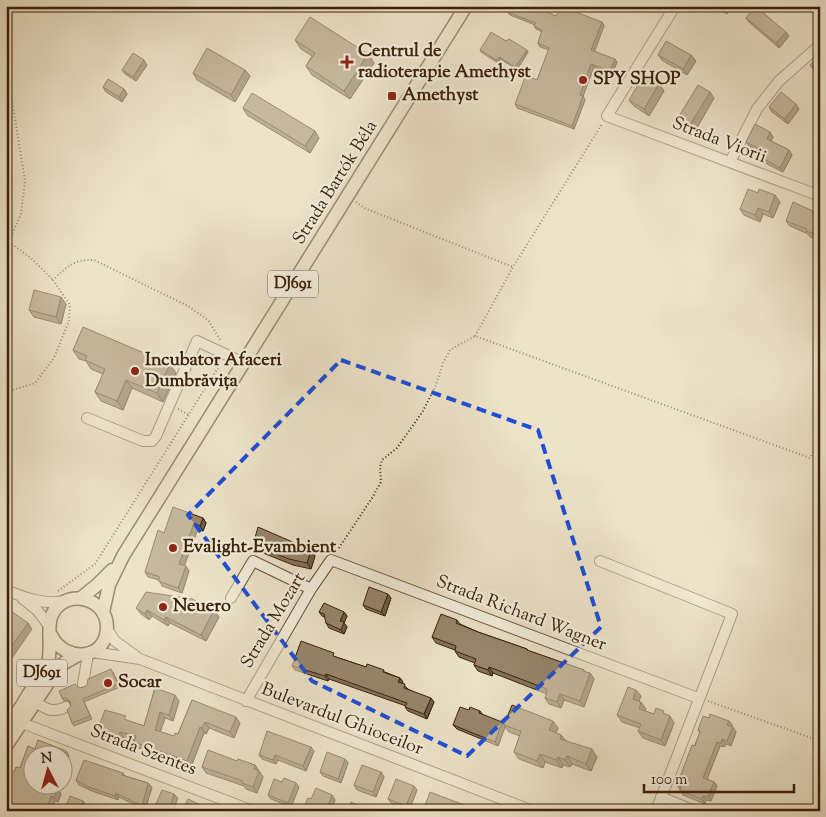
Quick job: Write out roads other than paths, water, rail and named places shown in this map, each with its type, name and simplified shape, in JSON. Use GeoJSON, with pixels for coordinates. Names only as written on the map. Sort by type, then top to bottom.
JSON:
{"type":"FeatureCollection","features":[{"type":"Feature","properties":{"kind":"main road","name":"Strada Bartók Béla"},"geometry":{"type":"LineString","coordinates":[[103,612],[113,575],[123,556],[466,6]]}},
{"type":"Feature","properties":{"kind":"main road","name":"Strada Bartók Béla"},"geometry":{"type":"LineString","coordinates":[[81,598],[98,585],[123,556]]}},
{"type":"Feature","properties":{"kind":"main road","name":"DJ691"},"geometry":{"type":"LineString","coordinates":[[6,731],[48,663],[51,616],[61,596],[81,598]]}},
{"type":"Feature","properties":{"kind":"main road"},"geometry":{"type":"LineString","coordinates":[[81,598],[90,600],[98,605],[103,612]]}},
{"type":"Feature","properties":{"kind":"main road","name":"DJ691"},"geometry":{"type":"LineString","coordinates":[[6,746],[58,668],[64,662],[86,654],[100,646],[105,638],[107,629],[103,612]]}},
{"type":"Feature","properties":{"kind":"main road","name":"DJ691"},"geometry":{"type":"LineString","coordinates":[[50,631],[55,643],[61,650],[69,654],[86,654]]}},
{"type":"Feature","properties":{"kind":"street","name":"Strada Viorii"},"geometry":{"type":"LineString","coordinates":[[675,6],[607,116],[820,196]]}},
{"type":"Feature","properties":{"kind":"street"},"geometry":{"type":"LineString","coordinates":[[730,162],[757,109],[779,81],[820,45]]}},
{"type":"Feature","properties":{"kind":"street"},"geometry":{"type":"LineString","coordinates":[[87,418],[144,441],[152,441],[170,405],[197,341],[244,364]]}},
{"type":"Feature","properties":{"kind":"street","name":"Strada Mozart"},"geometry":{"type":"LineString","coordinates":[[246,701],[310,589],[332,560]]}},
{"type":"Feature","properties":{"kind":"street","name":"Strada Richard Wagner"},"geometry":{"type":"LineString","coordinates":[[332,560],[698,698]]}},
{"type":"Feature","properties":{"kind":"street"},"geometry":{"type":"LineString","coordinates":[[231,598],[253,561],[310,589]]}},
{"type":"Feature","properties":{"kind":"street"},"geometry":{"type":"LineString","coordinates":[[600,561],[732,614],[656,811]]}},
{"type":"Feature","properties":{"kind":"street"},"geometry":{"type":"LineString","coordinates":[[6,590],[19,596],[47,602],[61,596]]}},
{"type":"Feature","properties":{"kind":"street"},"geometry":{"type":"LineString","coordinates":[[19,596],[37,610],[50,631]]}},
{"type":"Feature","properties":{"kind":"street","name":"Bulevardul Ghioceilor"},"geometry":{"type":"LineString","coordinates":[[107,629],[115,641],[140,659],[533,811]]}},
{"type":"Feature","properties":{"kind":"street"},"geometry":{"type":"LineString","coordinates":[[84,684],[86,654]]}},
{"type":"Feature","properties":{"kind":"street","name":"Bulevardul Ghioceilor"},"geometry":{"type":"LineString","coordinates":[[86,654],[140,659]]}},
{"type":"Feature","properties":{"kind":"street"},"geometry":{"type":"LineString","coordinates":[[35,701],[48,710],[55,711],[66,707]]}},
{"type":"Feature","properties":{"kind":"street"},"geometry":{"type":"LineString","coordinates":[[6,719],[11,712],[22,707]]}},
{"type":"Feature","properties":{"kind":"street","name":"Strada Szentes"},"geometry":{"type":"LineString","coordinates":[[22,723],[253,811]]}},
{"type":"Feature","properties":{"kind":"street"},"geometry":{"type":"LineString","coordinates":[[661,797],[695,811]]}},
{"type":"Feature","properties":{"kind":"place","name":"Centrul de radioterapie Amethyst"},"geometry":{"type":"Point","coordinates":[347,62]}},
{"type":"Feature","properties":{"kind":"place","name":"SPY SHOP"},"geometry":{"type":"Point","coordinates":[583,80]}},
{"type":"Feature","properties":{"kind":"place","name":"Amethyst"},"geometry":{"type":"Point","coordinates":[392,96]}},
{"type":"Feature","properties":{"kind":"place","name":"Incubator Afaceri Dumbrăvița"},"geometry":{"type":"Point","coordinates":[135,371]}},
{"type":"Feature","properties":{"kind":"place","name":"Evalight-Evambient"},"geometry":{"type":"Point","coordinates":[173,548]}},
{"type":"Feature","properties":{"kind":"place","name":"Neuero"},"geometry":{"type":"Point","coordinates":[163,607]}},
{"type":"Feature","properties":{"kind":"place","name":"Socar"},"geometry":{"type":"Point","coordinates":[108,683]}}]}
